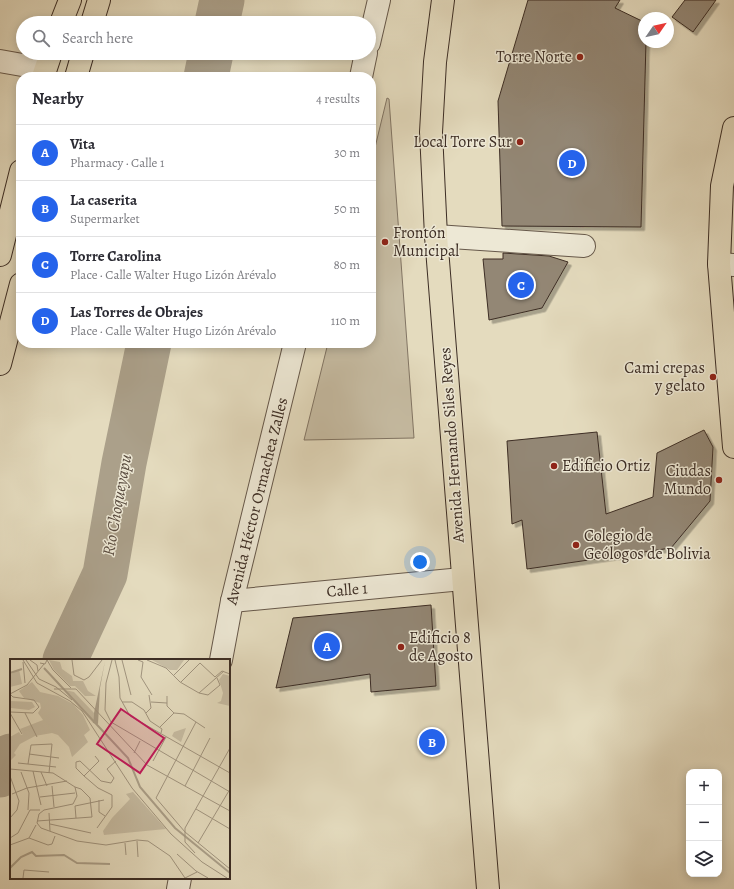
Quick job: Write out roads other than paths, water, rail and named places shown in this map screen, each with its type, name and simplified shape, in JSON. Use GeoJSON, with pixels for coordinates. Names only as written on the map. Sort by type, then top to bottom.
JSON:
{"type":"FeatureCollection","features":[{"type":"Feature","properties":{"kind":"main road"},"geometry":{"type":"LineString","coordinates":[[64,16],[70,0]]}},
{"type":"Feature","properties":{"kind":"main road"},"geometry":{"type":"LineString","coordinates":[[94,16],[99,0]]}},
{"type":"Feature","properties":{"kind":"main road","name":"Avenida Hernando Siles Reyes"},"geometry":{"type":"LineString","coordinates":[[443,0],[435,62],[431,132],[436,236],[462,580],[488,889]]}},
{"type":"Feature","properties":{"kind":"main road"},"geometry":{"type":"LineString","coordinates":[[77,72],[80,60]]}},
{"type":"Feature","properties":{"kind":"main road"},"geometry":{"type":"LineString","coordinates":[[734,128],[722,186],[727,264],[734,446]]}},
{"type":"Feature","properties":{"kind":"main road"},"geometry":{"type":"LineString","coordinates":[[0,255],[16,192]]}},
{"type":"Feature","properties":{"kind":"main road"},"geometry":{"type":"LineString","coordinates":[[0,364],[16,303]]}},
{"type":"Feature","properties":{"kind":"street"},"geometry":{"type":"LineString","coordinates":[[375,16],[379,0]]}},
{"type":"Feature","properties":{"kind":"street"},"geometry":{"type":"LineString","coordinates":[[361,72],[364,60]]}},
{"type":"Feature","properties":{"kind":"street"},"geometry":{"type":"LineString","coordinates":[[0,61],[46,66]]}},
{"type":"Feature","properties":{"kind":"street"},"geometry":{"type":"LineString","coordinates":[[436,236],[584,246]]}},
{"type":"Feature","properties":{"kind":"street","name":"Avenida Héctor Ormachea Zalles"},"geometry":{"type":"LineString","coordinates":[[221,659],[232,601],[294,348]]}},
{"type":"Feature","properties":{"kind":"street","name":"Calle 1"},"geometry":{"type":"LineString","coordinates":[[232,601],[462,580]]}},
{"type":"Feature","properties":{"kind":"street"},"geometry":{"type":"LineString","coordinates":[[178,889],[180,879]]}},
{"type":"Feature","properties":{"kind":"waterway","name":"Río Choqueyapu"},"geometry":{"type":"LineString","coordinates":[[219,16],[222,0]]}},
{"type":"Feature","properties":{"kind":"waterway","name":"Río Choqueyapu"},"geometry":{"type":"LineString","coordinates":[[207,72],[210,60]]}},
{"type":"Feature","properties":{"kind":"waterway","name":"Río Choqueyapu"},"geometry":{"type":"LineString","coordinates":[[65,659],[105,574],[124,463],[148,348]]}},
{"type":"Feature","properties":{"kind":"waterway","name":"Río Choqueyapu"},"geometry":{"type":"LineString","coordinates":[[0,775],[10,758]]}},
{"type":"Feature","properties":{"kind":"place","name":"Torre Norte"},"geometry":{"type":"Point","coordinates":[580,57]}},
{"type":"Feature","properties":{"kind":"place","name":"Local Torre Sur"},"geometry":{"type":"Point","coordinates":[520,142]}},
{"type":"Feature","properties":{"kind":"place","name":"Las Torres de Obrajes"},"geometry":{"type":"Point","coordinates":[572,163]}},
{"type":"Feature","properties":{"kind":"place","name":"Frontón Municipal"},"geometry":{"type":"Point","coordinates":[385,242]}},
{"type":"Feature","properties":{"kind":"place","name":"Torre Carolina"},"geometry":{"type":"Point","coordinates":[521,285]}},
{"type":"Feature","properties":{"kind":"place","name":"Cami crepas y gelato"},"geometry":{"type":"Point","coordinates":[713,377]}},
{"type":"Feature","properties":{"kind":"place","name":"Edificio Ortiz"},"geometry":{"type":"Point","coordinates":[554,466]}},
{"type":"Feature","properties":{"kind":"place","name":"Ciudas Mundo"},"geometry":{"type":"Point","coordinates":[719,480]}},
{"type":"Feature","properties":{"kind":"place","name":"Colegio de Geólogos de Bolivia"},"geometry":{"type":"Point","coordinates":[576,545]}},
{"type":"Feature","properties":{"kind":"place","name":"Vita"},"geometry":{"type":"Point","coordinates":[327,646]}},
{"type":"Feature","properties":{"kind":"place","name":"Edificio 8 de Agosto"},"geometry":{"type":"Point","coordinates":[401,647]}},
{"type":"Feature","properties":{"kind":"place","name":"La caserita"},"geometry":{"type":"Point","coordinates":[432,742]}}]}
